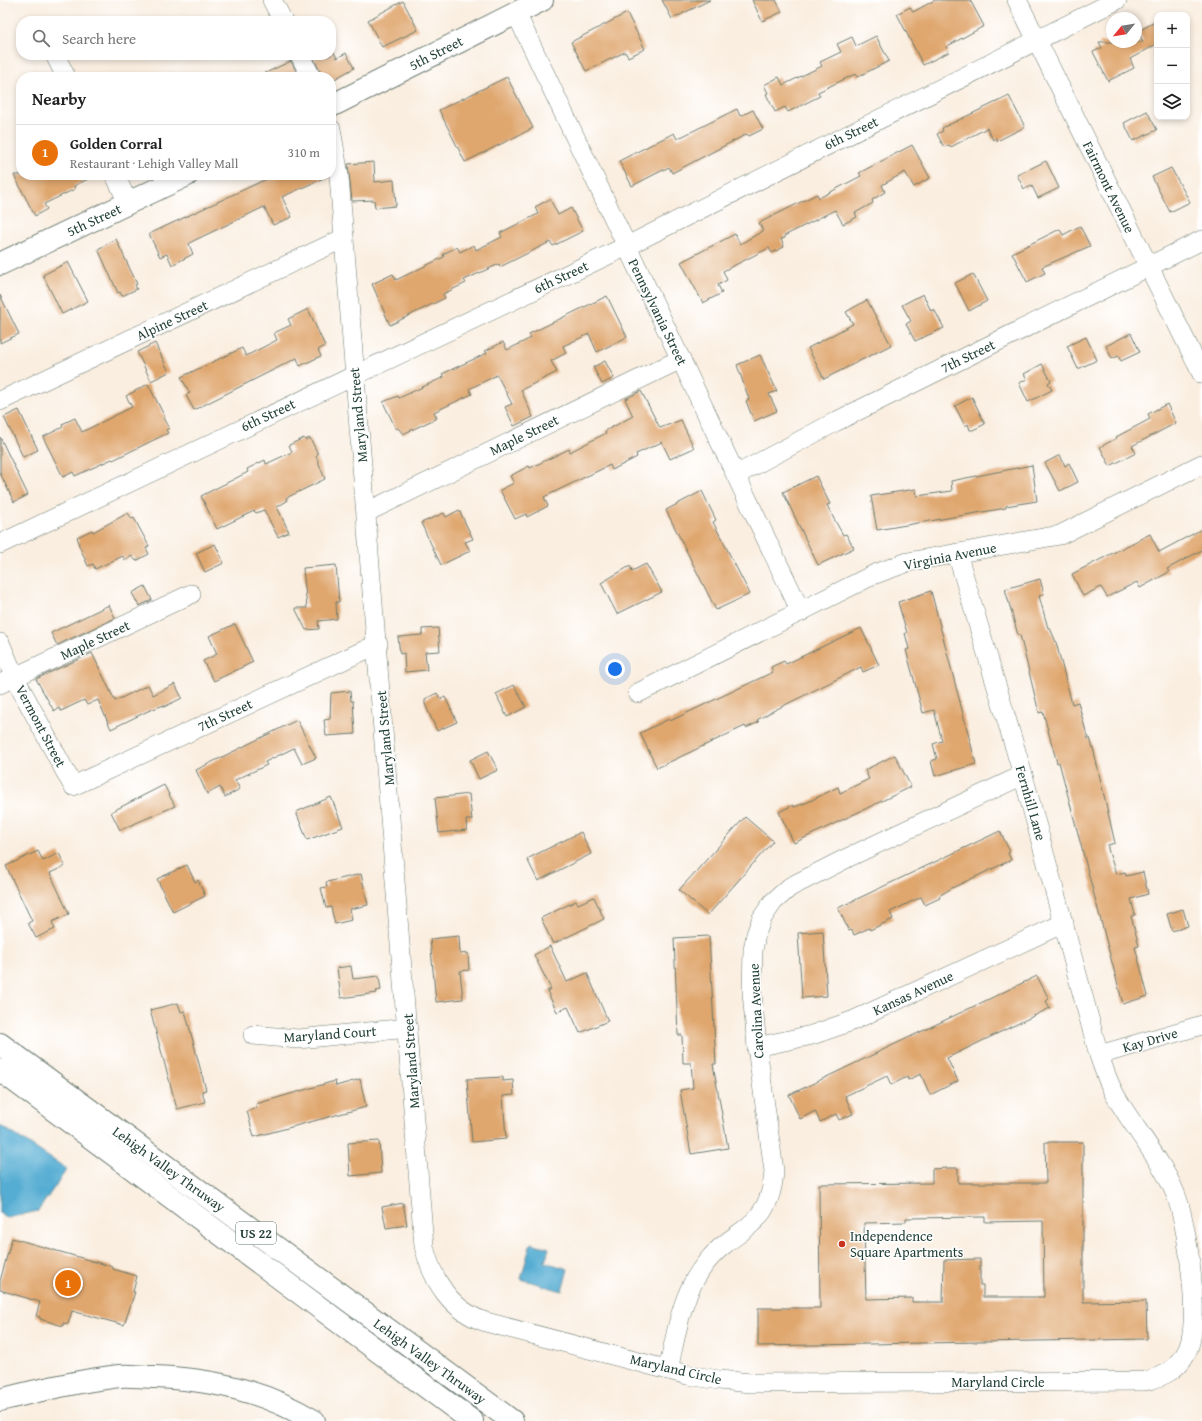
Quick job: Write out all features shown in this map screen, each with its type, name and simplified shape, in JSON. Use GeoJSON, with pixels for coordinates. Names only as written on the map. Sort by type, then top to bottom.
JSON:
{"type":"FeatureCollection","features":[{"type":"Feature","properties":{"kind":"main road","name":"5th Street"},"geometry":{"type":"LineString","coordinates":[[336,103],[542,0]]}},
{"type":"Feature","properties":{"kind":"main road","name":"5th Street"},"geometry":{"type":"LineString","coordinates":[[0,264],[176,180]]}},
{"type":"Feature","properties":{"kind":"main road","name":"Lehigh Valley Thruway"},"geometry":{"type":"LineString","coordinates":[[0,1044],[512,1421]]}},
{"type":"Feature","properties":{"kind":"main road","name":"Lehigh Valley Thruway"},"geometry":{"type":"LineString","coordinates":[[0,1070],[472,1421]]}},
{"type":"Feature","properties":{"kind":"main road"},"geometry":{"type":"LineString","coordinates":[[0,1400],[73,1382],[121,1376],[184,1378],[243,1389],[294,1409],[314,1421]]}},
{"type":"Feature","properties":{"kind":"street"},"geometry":{"type":"LineString","coordinates":[[272,0],[280,16]]}},
{"type":"Feature","properties":{"kind":"street","name":"Fairmont Avenue"},"geometry":{"type":"LineString","coordinates":[[1017,0],[1202,374]]}},
{"type":"Feature","properties":{"kind":"street","name":"6th Street"},"geometry":{"type":"LineString","coordinates":[[0,544],[354,374],[627,246],[1118,0]]}},
{"type":"Feature","properties":{"kind":"street","name":"Pennsylvania Street"},"geometry":{"type":"LineString","coordinates":[[516,13],[801,612]]}},
{"type":"Feature","properties":{"kind":"street"},"geometry":{"type":"LineString","coordinates":[[58,60],[64,72]]}},
{"type":"Feature","properties":{"kind":"street"},"geometry":{"type":"LineString","coordinates":[[302,60],[308,72]]}},
{"type":"Feature","properties":{"kind":"street","name":"Maryland Street"},"geometry":{"type":"LineString","coordinates":[[336,158],[339,176],[354,374],[378,644],[424,1246],[429,1265],[439,1284],[460,1310],[474,1318],[486,1322]]}},
{"type":"Feature","properties":{"kind":"street"},"geometry":{"type":"LineString","coordinates":[[116,180],[128,203]]}},
{"type":"Feature","properties":{"kind":"street","name":"Alpine Street"},"geometry":{"type":"LineString","coordinates":[[0,401],[344,238]]}},
{"type":"Feature","properties":{"kind":"street","name":"7th Street"},"geometry":{"type":"LineString","coordinates":[[736,475],[835,422],[1202,240]]}},
{"type":"Feature","properties":{"kind":"street","name":"Maple Street"},"geometry":{"type":"LineString","coordinates":[[367,512],[681,360]]}},
{"type":"Feature","properties":{"kind":"street","name":"Virginia Avenue"},"geometry":{"type":"LineString","coordinates":[[638,693],[875,574],[908,562],[1060,535],[1202,464]]}},
{"type":"Feature","properties":{"kind":"street","name":"Fernhill Lane"},"geometry":{"type":"LineString","coordinates":[[957,553],[1023,775],[1099,1055]]}},
{"type":"Feature","properties":{"kind":"street","name":"Maple Street"},"geometry":{"type":"LineString","coordinates":[[8,681],[191,594]]}},
{"type":"Feature","properties":{"kind":"street","name":"Vermont Street"},"geometry":{"type":"LineString","coordinates":[[0,643],[8,681],[73,786]]}},
{"type":"Feature","properties":{"kind":"street","name":"7th Street"},"geometry":{"type":"LineString","coordinates":[[73,786],[378,644]]}},
{"type":"Feature","properties":{"kind":"street","name":"Carolina Avenue"},"geometry":{"type":"LineString","coordinates":[[668,1370],[685,1301],[694,1281],[709,1260],[724,1244],[746,1229],[758,1217],[766,1204],[772,1188],[774,1171],[757,1047],[752,992],[753,950],[756,934],[762,918],[773,902],[790,887],[828,867],[1023,775]]}},
{"type":"Feature","properties":{"kind":"street","name":"Kansas Avenue"},"geometry":{"type":"LineString","coordinates":[[757,1047],[812,1035],[852,1021],[1064,923]]}},
{"type":"Feature","properties":{"kind":"street","name":"Kay Drive"},"geometry":{"type":"LineString","coordinates":[[1099,1055],[1202,1025]]}},
{"type":"Feature","properties":{"kind":"street","name":"Maryland Court"},"geometry":{"type":"LineString","coordinates":[[253,1035],[298,1039],[408,1028]]}},
{"type":"Feature","properties":{"kind":"street","name":"Maryland Circle"},"geometry":{"type":"LineString","coordinates":[[486,1322],[668,1370],[719,1380],[742,1382],[1145,1381],[1169,1373],[1187,1352],[1192,1338],[1192,1283],[1178,1201],[1149,1147],[1117,1099],[1106,1076],[1099,1055]]}},
{"type":"Feature","properties":{"kind":"water"},"geometry":{"type":"Polygon","coordinates":[[[0,1125],[67,1169],[38,1211],[7,1218],[0,1213],[0,1125]]]}},
{"type":"Feature","properties":{"kind":"water"},"geometry":{"type":"Polygon","coordinates":[[[531,1243],[549,1248],[545,1262],[568,1269],[562,1291],[521,1279],[531,1243]]]}},
{"type":"Feature","properties":{"kind":"building"},"geometry":{"type":"Polygon","coordinates":[[[662,0],[710,0],[672,19],[662,0]]]}},
{"type":"Feature","properties":{"kind":"building"},"geometry":{"type":"Polygon","coordinates":[[[752,0],[776,0],[782,12],[762,21],[752,0]]]}},
{"type":"Feature","properties":{"kind":"building"},"geometry":{"type":"Polygon","coordinates":[[[935,0],[970,0],[984,26],[946,47],[949,52],[923,65],[897,14],[910,7],[913,12],[935,0]]]}},
{"type":"Feature","properties":{"kind":"building"},"geometry":{"type":"Polygon","coordinates":[[[403,1],[418,30],[382,47],[368,20],[403,1]]]}},
{"type":"Feature","properties":{"kind":"building"},"geometry":{"type":"Polygon","coordinates":[[[627,13],[645,49],[628,57],[625,52],[586,71],[571,42],[627,13]]]}},
{"type":"Feature","properties":{"kind":"building"},"geometry":{"type":"Polygon","coordinates":[[[1154,23],[1154,46],[1130,59],[1134,68],[1108,81],[1093,52],[1102,48],[1099,42],[1106,42],[1106,48],[1142,48],[1142,29],[1154,23]]]}},
{"type":"Feature","properties":{"kind":"building"},"geometry":{"type":"Polygon","coordinates":[[[876,36],[889,61],[857,77],[855,74],[818,92],[820,96],[788,112],[785,107],[775,112],[766,94],[768,93],[764,85],[779,77],[783,85],[822,66],[820,62],[841,52],[837,44],[852,37],[856,46],[876,36]]]}},
{"type":"Feature","properties":{"kind":"building"},"geometry":{"type":"Polygon","coordinates":[[[346,53],[354,68],[336,78],[336,72],[320,72],[314,60],[336,60],[336,56],[337,58],[346,53]]]}},
{"type":"Feature","properties":{"kind":"building"},"geometry":{"type":"Polygon","coordinates":[[[291,61],[296,72],[268,72],[291,61]]]}},
{"type":"Feature","properties":{"kind":"building"},"geometry":{"type":"Polygon","coordinates":[[[507,77],[533,128],[465,162],[439,110],[507,77]]]}},
{"type":"Feature","properties":{"kind":"building"},"geometry":{"type":"Polygon","coordinates":[[[1009,96],[1025,127],[997,141],[996,138],[993,140],[987,128],[951,147],[949,145],[944,147],[937,134],[943,131],[942,128],[1009,96]]]}},
{"type":"Feature","properties":{"kind":"building"},"geometry":{"type":"Polygon","coordinates":[[[737,109],[740,116],[753,110],[763,129],[749,136],[747,134],[672,173],[669,167],[632,186],[619,161],[674,133],[677,139],[737,109]]]}},
{"type":"Feature","properties":{"kind":"building"},"geometry":{"type":"Polygon","coordinates":[[[1147,111],[1157,130],[1133,141],[1124,123],[1147,111]]]}},
{"type":"Feature","properties":{"kind":"building"},"geometry":{"type":"Polygon","coordinates":[[[912,145],[930,178],[914,187],[905,172],[882,185],[885,192],[872,200],[873,203],[855,213],[857,217],[843,224],[835,210],[784,236],[785,238],[781,239],[784,247],[772,253],[769,248],[723,271],[727,280],[718,285],[722,293],[703,303],[681,262],[735,234],[740,244],[763,231],[759,223],[817,194],[819,198],[861,176],[859,173],[912,145]]]}},
{"type":"Feature","properties":{"kind":"building"},"geometry":{"type":"Polygon","coordinates":[[[1046,161],[1059,188],[1038,198],[1032,186],[1024,189],[1017,175],[1046,161]]]}},
{"type":"Feature","properties":{"kind":"building"},"geometry":{"type":"Polygon","coordinates":[[[374,162],[375,182],[394,180],[396,206],[375,208],[374,200],[352,201],[348,164],[374,162]]]}},
{"type":"Feature","properties":{"kind":"building"},"geometry":{"type":"Polygon","coordinates":[[[1171,168],[1190,202],[1170,212],[1152,177],[1171,168]]]}},
{"type":"Feature","properties":{"kind":"building"},"geometry":{"type":"Polygon","coordinates":[[[17,180],[86,180],[74,186],[75,189],[44,204],[47,209],[35,216],[17,180]]]}},
{"type":"Feature","properties":{"kind":"building"},"geometry":{"type":"Polygon","coordinates":[[[264,180],[319,180],[282,197],[292,217],[273,225],[264,207],[193,241],[189,244],[193,254],[172,265],[167,254],[160,257],[149,234],[264,180]]]}},
{"type":"Feature","properties":{"kind":"building"},"geometry":{"type":"Polygon","coordinates":[[[550,199],[558,215],[571,208],[583,231],[553,246],[550,242],[500,267],[499,264],[464,280],[466,283],[443,294],[445,298],[390,325],[372,284],[393,274],[396,280],[444,257],[443,254],[457,247],[460,252],[474,245],[476,250],[502,237],[500,233],[538,214],[535,207],[550,199]]]}},
{"type":"Feature","properties":{"kind":"building"},"geometry":{"type":"Polygon","coordinates":[[[1080,226],[1090,246],[1042,267],[1045,273],[1027,282],[1012,253],[1060,229],[1063,235],[1080,226]]]}},
{"type":"Feature","properties":{"kind":"building"},"geometry":{"type":"Polygon","coordinates":[[[116,239],[137,284],[135,285],[137,289],[122,296],[120,292],[118,293],[98,249],[116,239]]]}},
{"type":"Feature","properties":{"kind":"building"},"geometry":{"type":"Polygon","coordinates":[[[68,262],[88,301],[62,314],[43,275],[68,262]]]}},
{"type":"Feature","properties":{"kind":"building"},"geometry":{"type":"Polygon","coordinates":[[[973,274],[987,301],[969,311],[955,283],[973,274]]]}},
{"type":"Feature","properties":{"kind":"building"},"geometry":{"type":"Polygon","coordinates":[[[923,294],[931,311],[934,309],[944,328],[915,341],[906,324],[911,321],[902,305],[923,294]]]}},
{"type":"Feature","properties":{"kind":"building"},"geometry":{"type":"Polygon","coordinates":[[[0,295],[19,334],[0,343],[0,295]]]}},
{"type":"Feature","properties":{"kind":"building"},"geometry":{"type":"Polygon","coordinates":[[[607,296],[627,337],[597,352],[589,334],[563,346],[566,353],[551,361],[557,372],[521,390],[533,417],[514,426],[505,407],[512,404],[497,375],[469,389],[472,394],[434,412],[437,418],[403,434],[398,428],[396,429],[383,402],[398,396],[399,398],[444,377],[442,374],[487,353],[485,351],[503,342],[507,350],[531,338],[529,334],[607,296]]]}},
{"type":"Feature","properties":{"kind":"building"},"geometry":{"type":"Polygon","coordinates":[[[867,300],[891,345],[824,379],[808,348],[853,324],[846,312],[867,300]]]}},
{"type":"Feature","properties":{"kind":"building"},"geometry":{"type":"Polygon","coordinates":[[[308,309],[325,346],[318,350],[321,356],[300,366],[297,358],[194,410],[186,395],[190,393],[181,377],[242,348],[246,356],[277,340],[274,333],[291,325],[288,319],[308,309]]]}},
{"type":"Feature","properties":{"kind":"building"},"geometry":{"type":"Polygon","coordinates":[[[1131,333],[1140,352],[1121,361],[1118,356],[1112,359],[1106,346],[1131,333]]]}},
{"type":"Feature","properties":{"kind":"building"},"geometry":{"type":"Polygon","coordinates":[[[1086,337],[1097,360],[1078,369],[1067,346],[1086,337]]]}},
{"type":"Feature","properties":{"kind":"building"},"geometry":{"type":"Polygon","coordinates":[[[155,343],[169,372],[151,381],[137,352],[155,343]]]}},
{"type":"Feature","properties":{"kind":"building"},"geometry":{"type":"Polygon","coordinates":[[[760,355],[777,391],[769,394],[777,411],[754,421],[746,401],[749,399],[737,365],[760,355]]]}},
{"type":"Feature","properties":{"kind":"building"},"geometry":{"type":"Polygon","coordinates":[[[605,361],[614,378],[602,384],[593,367],[605,361]]]}},
{"type":"Feature","properties":{"kind":"building"},"geometry":{"type":"Polygon","coordinates":[[[1042,364],[1051,381],[1048,383],[1052,390],[1028,402],[1019,383],[1027,379],[1024,374],[1042,364]]]}},
{"type":"Feature","properties":{"kind":"building"},"geometry":{"type":"Polygon","coordinates":[[[148,384],[165,417],[163,418],[169,428],[166,430],[168,433],[113,460],[112,459],[75,476],[73,472],[63,477],[43,437],[63,427],[62,424],[75,418],[82,432],[132,407],[126,396],[148,384]]]}},
{"type":"Feature","properties":{"kind":"building"},"geometry":{"type":"Polygon","coordinates":[[[641,391],[660,428],[681,420],[694,448],[670,459],[662,442],[636,454],[637,457],[612,470],[610,465],[544,497],[548,506],[527,517],[526,514],[515,519],[500,490],[514,483],[510,476],[569,449],[570,452],[606,433],[605,431],[633,416],[625,399],[641,391]]]}},
{"type":"Feature","properties":{"kind":"building"},"geometry":{"type":"Polygon","coordinates":[[[972,397],[985,424],[970,430],[968,424],[965,426],[955,406],[972,397]]]}},
{"type":"Feature","properties":{"kind":"building"},"geometry":{"type":"Polygon","coordinates":[[[1167,404],[1176,423],[1132,446],[1136,453],[1110,466],[1100,447],[1150,419],[1148,414],[1167,404]]]}},
{"type":"Feature","properties":{"kind":"building"},"geometry":{"type":"Polygon","coordinates":[[[19,410],[38,450],[23,457],[4,417],[19,410]]]}},
{"type":"Feature","properties":{"kind":"building"},"geometry":{"type":"Polygon","coordinates":[[[0,437],[28,495],[14,502],[0,473],[0,437]]]}},
{"type":"Feature","properties":{"kind":"building"},"geometry":{"type":"Polygon","coordinates":[[[304,438],[305,440],[310,438],[318,454],[316,456],[325,479],[286,498],[287,501],[277,507],[289,532],[278,537],[264,510],[256,513],[254,511],[217,529],[201,496],[248,472],[247,469],[265,460],[266,464],[292,452],[289,445],[304,438]]]}},
{"type":"Feature","properties":{"kind":"building"},"geometry":{"type":"Polygon","coordinates":[[[1060,455],[1065,466],[1069,463],[1078,482],[1060,491],[1045,463],[1060,455]]]}},
{"type":"Feature","properties":{"kind":"building"},"geometry":{"type":"Polygon","coordinates":[[[1032,465],[1037,501],[1006,506],[1006,508],[877,530],[871,496],[916,489],[917,496],[952,491],[951,481],[1032,465]]]}},
{"type":"Feature","properties":{"kind":"building"},"geometry":{"type":"Polygon","coordinates":[[[816,476],[830,504],[827,505],[834,519],[843,535],[846,534],[854,548],[818,565],[783,492],[816,476]]]}},
{"type":"Feature","properties":{"kind":"building"},"geometry":{"type":"Polygon","coordinates":[[[702,491],[716,520],[713,522],[750,594],[716,610],[666,510],[702,491]]]}},
{"type":"Feature","properties":{"kind":"building"},"geometry":{"type":"Polygon","coordinates":[[[459,510],[473,539],[465,542],[470,551],[441,565],[421,523],[444,513],[446,517],[459,510]]]}},
{"type":"Feature","properties":{"kind":"building"},"geometry":{"type":"Polygon","coordinates":[[[128,513],[132,519],[134,518],[149,546],[146,548],[149,554],[136,561],[132,556],[125,560],[123,556],[95,569],[93,564],[88,566],[77,537],[92,530],[93,532],[128,513]]]}},
{"type":"Feature","properties":{"kind":"building"},"geometry":{"type":"Polygon","coordinates":[[[1202,529],[1202,550],[1167,569],[1169,572],[1140,588],[1137,582],[1107,597],[1101,587],[1083,596],[1072,574],[1150,534],[1159,552],[1202,529]]]}},
{"type":"Feature","properties":{"kind":"building"},"geometry":{"type":"Polygon","coordinates":[[[215,544],[224,563],[205,572],[196,553],[215,544]]]}},
{"type":"Feature","properties":{"kind":"building"},"geometry":{"type":"Polygon","coordinates":[[[646,564],[662,592],[617,614],[601,583],[630,566],[632,571],[646,564]]]}},
{"type":"Feature","properties":{"kind":"building"},"geometry":{"type":"Polygon","coordinates":[[[336,565],[339,602],[336,602],[337,619],[318,621],[319,629],[306,630],[295,608],[307,608],[303,568],[336,565]]]}},
{"type":"Feature","properties":{"kind":"building"},"geometry":{"type":"Polygon","coordinates":[[[1040,579],[1044,594],[1039,596],[1048,628],[1050,628],[1056,642],[1072,704],[1078,702],[1088,739],[1090,738],[1094,752],[1115,843],[1108,845],[1108,849],[1116,874],[1125,872],[1126,876],[1143,872],[1148,894],[1131,899],[1135,915],[1131,916],[1139,946],[1135,947],[1148,996],[1123,1004],[1059,762],[1057,763],[1043,712],[1039,713],[1020,635],[1018,635],[1005,589],[1040,579]]]}},
{"type":"Feature","properties":{"kind":"building"},"geometry":{"type":"Polygon","coordinates":[[[145,586],[152,600],[139,606],[132,593],[145,586]]]}},
{"type":"Feature","properties":{"kind":"building"},"geometry":{"type":"Polygon","coordinates":[[[931,591],[976,764],[935,776],[931,761],[937,759],[933,744],[942,741],[934,710],[923,713],[906,650],[909,649],[905,633],[907,633],[898,602],[931,591]]]}},
{"type":"Feature","properties":{"kind":"building"},"geometry":{"type":"Polygon","coordinates":[[[109,605],[115,618],[57,645],[51,633],[109,605]]]}},
{"type":"Feature","properties":{"kind":"building"},"geometry":{"type":"Polygon","coordinates":[[[235,624],[253,662],[214,681],[203,661],[217,654],[209,636],[235,624]]]}},
{"type":"Feature","properties":{"kind":"building"},"geometry":{"type":"Polygon","coordinates":[[[438,628],[440,651],[425,652],[427,670],[405,672],[404,653],[400,654],[398,637],[422,635],[422,629],[438,628]]]}},
{"type":"Feature","properties":{"kind":"building"},"geometry":{"type":"Polygon","coordinates":[[[861,628],[879,665],[863,672],[861,667],[771,712],[757,720],[759,722],[746,728],[745,726],[657,768],[640,733],[669,719],[670,721],[773,672],[771,667],[784,661],[786,664],[861,628]]]}},
{"type":"Feature","properties":{"kind":"building"},"geometry":{"type":"Polygon","coordinates":[[[92,653],[115,701],[148,685],[153,695],[175,684],[182,698],[164,707],[164,705],[148,711],[111,729],[98,700],[87,705],[84,700],[61,711],[59,708],[54,711],[36,679],[92,653]]]}},
{"type":"Feature","properties":{"kind":"building"},"geometry":{"type":"Polygon","coordinates":[[[514,685],[526,707],[507,717],[496,694],[514,685]]]}},
{"type":"Feature","properties":{"kind":"building"},"geometry":{"type":"Polygon","coordinates":[[[350,691],[351,701],[353,701],[355,734],[326,736],[324,720],[330,719],[331,693],[350,691]]]}},
{"type":"Feature","properties":{"kind":"building"},"geometry":{"type":"Polygon","coordinates":[[[437,693],[440,699],[445,697],[457,722],[437,731],[425,704],[425,699],[437,693]]]}},
{"type":"Feature","properties":{"kind":"building"},"geometry":{"type":"Polygon","coordinates":[[[297,720],[316,758],[302,764],[294,748],[265,762],[267,765],[235,780],[240,789],[225,797],[220,787],[207,794],[196,770],[297,720]]]}},
{"type":"Feature","properties":{"kind":"building"},"geometry":{"type":"Polygon","coordinates":[[[488,751],[498,770],[479,779],[470,760],[488,751]]]}},
{"type":"Feature","properties":{"kind":"building"},"geometry":{"type":"Polygon","coordinates":[[[895,755],[911,787],[794,843],[779,812],[793,805],[794,807],[808,802],[838,787],[840,793],[869,779],[865,770],[895,755]]]}},
{"type":"Feature","properties":{"kind":"building"},"geometry":{"type":"Polygon","coordinates":[[[164,785],[175,806],[120,830],[111,812],[164,785]]]}},
{"type":"Feature","properties":{"kind":"building"},"geometry":{"type":"Polygon","coordinates":[[[469,794],[472,820],[466,820],[467,830],[439,833],[435,798],[469,794]]]}},
{"type":"Feature","properties":{"kind":"building"},"geometry":{"type":"Polygon","coordinates":[[[331,797],[343,827],[307,840],[296,812],[331,797]]]}},
{"type":"Feature","properties":{"kind":"building"},"geometry":{"type":"Polygon","coordinates":[[[745,817],[773,841],[708,915],[679,890],[745,817]]]}},
{"type":"Feature","properties":{"kind":"building"},"geometry":{"type":"Polygon","coordinates":[[[1000,831],[1010,852],[1008,853],[1011,860],[952,888],[939,896],[940,898],[925,905],[921,897],[890,912],[893,919],[870,930],[869,928],[854,935],[852,930],[849,931],[838,908],[1000,831]]]}},
{"type":"Feature","properties":{"kind":"building"},"geometry":{"type":"Polygon","coordinates":[[[581,832],[591,854],[538,881],[527,859],[581,832]]]}},
{"type":"Feature","properties":{"kind":"building"},"geometry":{"type":"Polygon","coordinates":[[[38,851],[43,861],[59,853],[65,866],[50,873],[69,914],[52,922],[55,929],[36,938],[28,923],[32,921],[6,866],[38,851]]]}},
{"type":"Feature","properties":{"kind":"building"},"geometry":{"type":"Polygon","coordinates":[[[187,865],[195,882],[198,880],[205,896],[173,912],[157,879],[187,865]]]}},
{"type":"Feature","properties":{"kind":"building"},"geometry":{"type":"Polygon","coordinates":[[[361,874],[368,905],[350,909],[352,920],[335,924],[331,907],[326,908],[321,888],[327,887],[326,882],[361,874]]]}},
{"type":"Feature","properties":{"kind":"building"},"geometry":{"type":"Polygon","coordinates":[[[594,897],[604,919],[553,944],[541,918],[576,901],[578,904],[594,897]]]}},
{"type":"Feature","properties":{"kind":"building"},"geometry":{"type":"Polygon","coordinates":[[[1183,909],[1188,926],[1172,931],[1167,914],[1183,909]]]}},
{"type":"Feature","properties":{"kind":"building"},"geometry":{"type":"Polygon","coordinates":[[[823,931],[827,996],[802,998],[798,933],[823,931]]]}},
{"type":"Feature","properties":{"kind":"building"},"geometry":{"type":"Polygon","coordinates":[[[459,936],[460,954],[468,953],[469,970],[460,971],[463,999],[436,1002],[430,939],[459,936]]]}},
{"type":"Feature","properties":{"kind":"building"},"geometry":{"type":"Polygon","coordinates":[[[709,936],[716,1064],[713,1064],[728,1148],[691,1154],[680,1090],[693,1088],[691,1063],[683,1063],[682,1035],[678,1035],[674,938],[709,936]]]}},
{"type":"Feature","properties":{"kind":"building"},"geometry":{"type":"Polygon","coordinates":[[[550,946],[567,982],[587,973],[608,1021],[580,1033],[568,1007],[557,1012],[547,991],[551,989],[534,955],[550,946]]]}},
{"type":"Feature","properties":{"kind":"building"},"geometry":{"type":"Polygon","coordinates":[[[351,966],[353,979],[379,976],[381,990],[376,991],[377,993],[341,998],[337,968],[351,966]]]}},
{"type":"Feature","properties":{"kind":"building"},"geometry":{"type":"Polygon","coordinates":[[[1037,976],[1049,999],[1046,1001],[1050,1008],[947,1058],[958,1081],[930,1095],[921,1074],[908,1080],[907,1077],[891,1085],[887,1076],[845,1096],[853,1114],[839,1120],[836,1114],[820,1122],[815,1111],[800,1119],[789,1095],[1037,976]]]}},
{"type":"Feature","properties":{"kind":"building"},"geometry":{"type":"Polygon","coordinates":[[[178,1003],[181,1012],[185,1011],[206,1090],[202,1091],[205,1102],[177,1109],[150,1010],[178,1003]]]}},
{"type":"Feature","properties":{"kind":"building"},"geometry":{"type":"Polygon","coordinates":[[[503,1077],[503,1081],[513,1080],[514,1095],[503,1096],[506,1139],[472,1142],[467,1079],[503,1077]]]}},
{"type":"Feature","properties":{"kind":"building"},"geometry":{"type":"Polygon","coordinates":[[[360,1079],[366,1107],[254,1137],[247,1111],[257,1108],[256,1104],[335,1081],[336,1086],[360,1079]]]}},
{"type":"Feature","properties":{"kind":"building"},"geometry":{"type":"Polygon","coordinates":[[[379,1141],[381,1173],[350,1176],[348,1143],[379,1141]]]}},
{"type":"Feature","properties":{"kind":"building","name":"Independence Square Apartments"},"geometry":{"type":"Polygon","coordinates":[[[1045,1142],[1083,1142],[1083,1302],[1146,1301],[1147,1339],[758,1346],[758,1308],[820,1308],[819,1184],[932,1183],[932,1169],[947,1168],[958,1168],[958,1183],[1046,1183],[1045,1142]],[[985,1217],[906,1218],[906,1222],[864,1223],[866,1299],[912,1298],[912,1302],[943,1302],[944,1260],[980,1259],[980,1285],[983,1285],[983,1297],[1044,1297],[1043,1221],[985,1222],[985,1217]]]}},
{"type":"Feature","properties":{"kind":"building"},"geometry":{"type":"Polygon","coordinates":[[[403,1203],[407,1225],[386,1228],[382,1207],[403,1203]]]}},
{"type":"Feature","properties":{"kind":"building"},"geometry":{"type":"Polygon","coordinates":[[[12,1238],[113,1267],[113,1269],[137,1276],[133,1292],[135,1292],[124,1325],[72,1311],[68,1324],[63,1323],[63,1326],[40,1319],[40,1317],[36,1316],[40,1302],[0,1290],[0,1281],[12,1238]]]}},
{"type":"Feature","properties":{"kind":"place","name":"Independence Square Apartments"},"geometry":{"type":"Point","coordinates":[842,1244]}},
{"type":"Feature","properties":{"kind":"place","name":"Golden Corral"},"geometry":{"type":"Point","coordinates":[68,1283]}}]}
